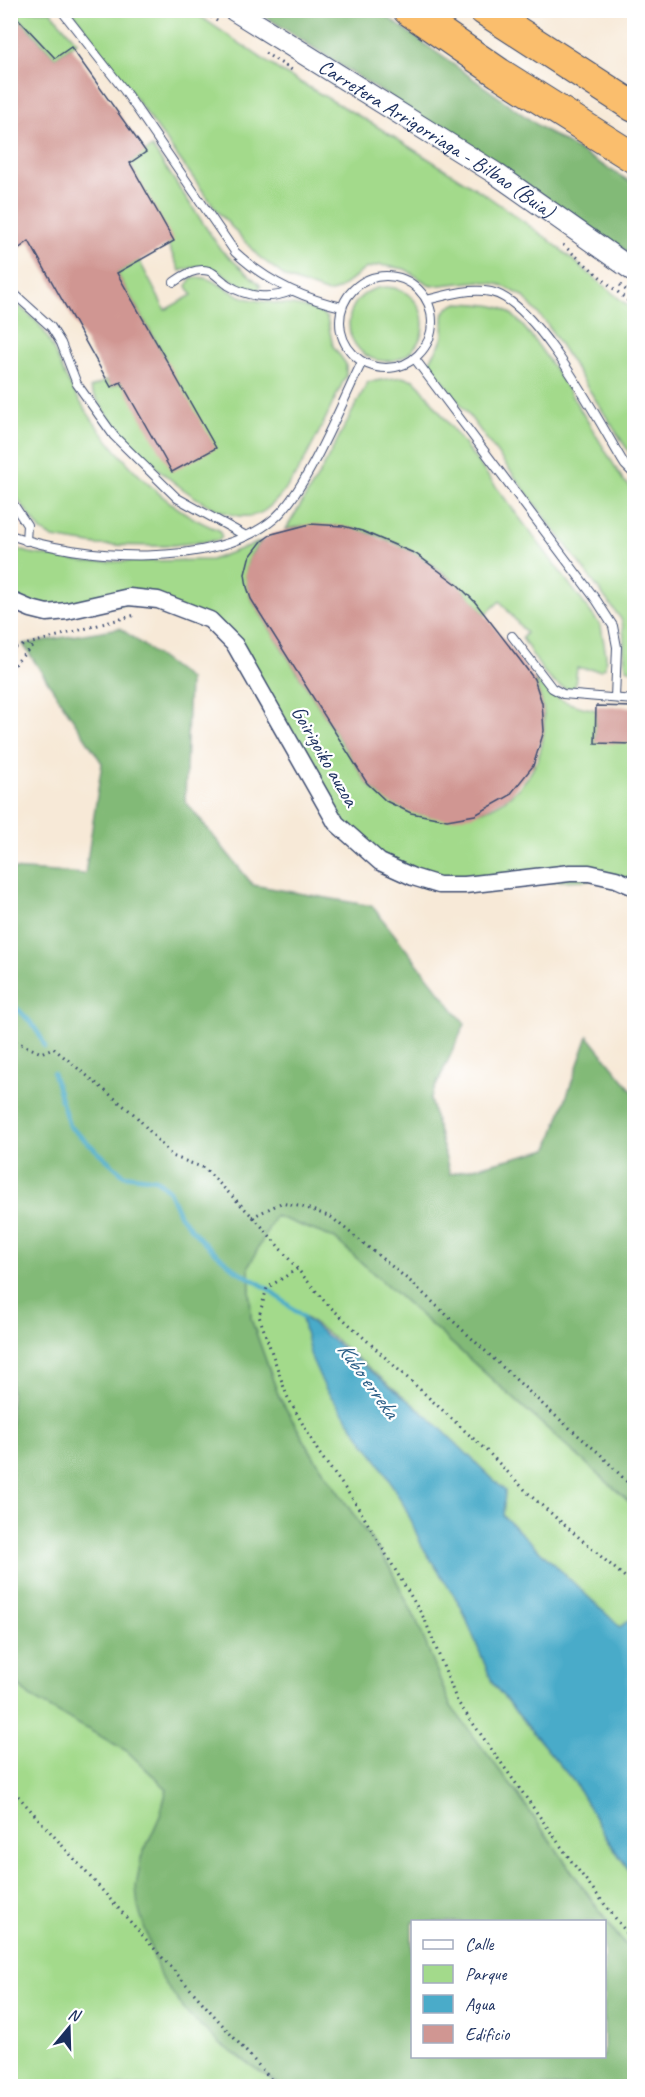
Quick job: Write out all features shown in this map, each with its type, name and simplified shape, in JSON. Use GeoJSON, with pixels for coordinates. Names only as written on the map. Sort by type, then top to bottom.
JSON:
{"type":"FeatureCollection","features":[{"type":"Feature","properties":{"kind":"highway"},"geometry":{"type":"LineString","coordinates":[[408,10],[500,73],[634,158]]}},
{"type":"Feature","properties":{"kind":"highway"},"geometry":{"type":"LineString","coordinates":[[484,10],[634,107]]}},
{"type":"Feature","properties":{"kind":"street","name":"Carretera Arrigorriaga - Bilbao (Buia)"},"geometry":{"type":"LineString","coordinates":[[227,17],[495,173],[634,271]]}},
{"type":"Feature","properties":{"kind":"street","name":"Goirigoiko auzoa"},"geometry":{"type":"LineString","coordinates":[[10,600],[31,609],[47,612],[67,611],[129,597],[158,600],[210,620],[235,645],[336,823],[380,862],[413,877],[439,885],[465,885],[588,873],[616,879],[634,887]]}},
{"type":"Feature","properties":{"kind":"lane"},"geometry":{"type":"LineString","coordinates":[[61,10],[124,90],[236,252],[252,268],[291,291],[315,302],[342,307]]}},
{"type":"Feature","properties":{"kind":"lane"},"geometry":{"type":"LineString","coordinates":[[174,282],[189,272],[209,271],[230,286],[251,295],[276,297],[291,291]]}},
{"type":"Feature","properties":{"kind":"lane"},"geometry":{"type":"LineString","coordinates":[[390,276],[404,279],[417,288],[427,300],[432,325],[424,349],[415,358],[402,365],[389,368],[362,362],[350,351],[342,338],[339,322],[342,307],[349,293],[360,283],[374,277],[390,276]]}},
{"type":"Feature","properties":{"kind":"lane"},"geometry":{"type":"LineString","coordinates":[[10,290],[51,327],[61,343],[77,384],[114,436],[177,498],[246,536]]}},
{"type":"Feature","properties":{"kind":"lane"},"geometry":{"type":"LineString","coordinates":[[427,300],[464,291],[492,292],[524,311],[555,351],[625,465],[634,474]]}},
{"type":"Feature","properties":{"kind":"lane"},"geometry":{"type":"LineString","coordinates":[[415,358],[597,601],[613,626],[616,647],[615,699]]}},
{"type":"Feature","properties":{"kind":"lane"},"geometry":{"type":"LineString","coordinates":[[10,535],[50,547],[111,554],[185,554],[224,546],[246,536],[276,517],[299,488],[362,362]]}},
{"type":"Feature","properties":{"kind":"lane"},"geometry":{"type":"LineString","coordinates":[[10,499],[27,525],[26,541]]}},
{"type":"Feature","properties":{"kind":"lane"},"geometry":{"type":"LineString","coordinates":[[512,636],[552,688],[563,694],[634,700]]}},
{"type":"Feature","properties":{"kind":"path"},"geometry":{"type":"LineString","coordinates":[[201,10],[227,17]]}},
{"type":"Feature","properties":{"kind":"path"},"geometry":{"type":"LineString","coordinates":[[258,49],[297,73]]}},
{"type":"Feature","properties":{"kind":"path"},"geometry":{"type":"LineString","coordinates":[[561,244],[634,306]]}},
{"type":"Feature","properties":{"kind":"path"},"geometry":{"type":"LineString","coordinates":[[10,649],[138,614]]}},
{"type":"Feature","properties":{"kind":"path"},"geometry":{"type":"LineString","coordinates":[[10,669],[33,644]]}},
{"type":"Feature","properties":{"kind":"path"},"geometry":{"type":"LineString","coordinates":[[10,1039],[41,1053],[53,1048],[135,1115],[172,1156],[204,1168],[252,1217],[326,1303],[489,1453],[531,1497],[634,1585]]}},
{"type":"Feature","properties":{"kind":"path"},"geometry":{"type":"LineString","coordinates":[[252,1217],[280,1203],[304,1207],[331,1217],[411,1282],[551,1413],[600,1454],[634,1488]]}},
{"type":"Feature","properties":{"kind":"path"},"geometry":{"type":"LineString","coordinates":[[297,1269],[267,1288],[259,1316],[287,1396],[319,1453],[355,1502],[425,1620],[458,1701],[574,1866],[634,1942]]}},
{"type":"Feature","properties":{"kind":"path"},"geometry":{"type":"LineString","coordinates":[[10,1787],[277,2086]]}},
{"type":"Feature","properties":{"kind":"green space"},"geometry":{"type":"Polygon","coordinates":[[[13,11],[50,11],[77,42],[55,58],[13,11]]]}},
{"type":"Feature","properties":{"kind":"green space"},"geometry":{"type":"Polygon","coordinates":[[[72,11],[192,11],[282,72],[373,124],[483,193],[548,239],[634,311],[634,460],[547,324],[523,296],[501,285],[480,281],[431,286],[405,269],[380,265],[365,269],[338,290],[328,293],[287,278],[258,256],[218,212],[72,11]]]}},
{"type":"Feature","properties":{"kind":"green space"},"geometry":{"type":"Polygon","coordinates":[[[257,11],[379,11],[543,129],[634,184],[634,256],[257,11]]]}},
{"type":"Feature","properties":{"kind":"green space"},"geometry":{"type":"Polygon","coordinates":[[[152,147],[221,250],[261,286],[258,290],[237,283],[214,269],[205,267],[180,271],[130,163],[152,147]]]}},
{"type":"Feature","properties":{"kind":"green space"},"geometry":{"type":"Polygon","coordinates":[[[139,260],[165,310],[192,295],[187,286],[191,278],[198,277],[206,278],[246,298],[301,306],[327,318],[333,346],[346,364],[346,376],[300,468],[277,500],[264,511],[247,516],[226,513],[204,503],[182,488],[160,471],[124,436],[109,418],[90,388],[107,380],[112,387],[165,357],[117,273],[139,260]]]}},
{"type":"Feature","properties":{"kind":"green space"},"geometry":{"type":"Polygon","coordinates":[[[386,287],[400,290],[412,298],[420,310],[423,324],[420,338],[412,350],[400,358],[386,361],[372,358],[360,350],[352,338],[349,324],[352,310],[360,298],[372,290],[386,287]]]}},
{"type":"Feature","properties":{"kind":"green space"},"geometry":{"type":"Polygon","coordinates":[[[11,299],[41,327],[70,385],[115,449],[154,489],[175,506],[219,530],[222,537],[219,540],[165,546],[97,545],[53,538],[41,531],[11,490],[11,299]]]}},
{"type":"Feature","properties":{"kind":"green space"},"geometry":{"type":"Polygon","coordinates":[[[458,303],[499,307],[516,319],[549,360],[623,480],[634,490],[634,671],[627,668],[625,663],[624,632],[621,619],[432,366],[430,361],[442,338],[443,315],[447,309],[458,303]]]}},
{"type":"Feature","properties":{"kind":"green space"},"geometry":{"type":"Polygon","coordinates":[[[402,377],[414,380],[421,387],[601,626],[606,655],[605,667],[601,670],[577,668],[575,686],[571,689],[563,688],[555,683],[542,670],[522,638],[526,633],[500,601],[485,615],[445,574],[397,544],[370,534],[343,527],[314,526],[286,529],[319,475],[368,382],[402,377]]]}},
{"type":"Feature","properties":{"kind":"green space"},"geometry":{"type":"Polygon","coordinates":[[[262,541],[248,561],[246,575],[251,599],[367,783],[393,803],[421,815],[451,817],[480,812],[506,799],[527,778],[540,752],[544,714],[534,679],[548,692],[562,700],[596,710],[595,743],[634,712],[634,887],[616,879],[439,885],[351,839],[210,620],[158,600],[67,611],[11,600],[11,547],[30,553],[85,562],[211,560],[262,541]]]}},
{"type":"Feature","properties":{"kind":"green space"},"geometry":{"type":"Polygon","coordinates":[[[120,628],[189,679],[185,801],[253,885],[372,906],[465,1024],[430,1099],[450,1174],[548,1149],[588,1036],[634,1093],[634,1506],[334,1238],[275,1216],[249,1266],[251,1319],[279,1397],[314,1457],[389,1566],[418,1624],[450,1705],[518,1795],[606,1920],[411,1920],[411,2058],[606,2058],[606,1920],[634,1954],[634,2086],[281,2086],[220,2044],[185,2011],[160,1976],[138,1907],[136,1887],[141,1858],[160,1816],[167,1789],[127,1751],[30,1697],[11,1677],[11,869],[85,874],[102,763],[23,644],[120,628]]]}},
{"type":"Feature","properties":{"kind":"green space"},"geometry":{"type":"Polygon","coordinates":[[[275,1215],[334,1238],[634,1506],[634,1617],[620,1627],[503,1516],[505,1491],[432,1420],[302,1315],[405,1507],[422,1546],[461,1606],[493,1684],[575,1783],[606,1837],[634,1877],[634,1954],[618,1936],[518,1795],[450,1705],[418,1624],[389,1566],[314,1457],[279,1397],[251,1319],[249,1266],[275,1215]]]}},
{"type":"Feature","properties":{"kind":"green space"},"geometry":{"type":"Polygon","coordinates":[[[10,1677],[30,1697],[127,1751],[167,1789],[160,1816],[141,1858],[220,2044],[281,2086],[22,2086],[11,2079],[10,1677]]]}},
{"type":"Feature","properties":{"kind":"water"},"geometry":{"type":"Polygon","coordinates":[[[301,1315],[432,1420],[505,1491],[503,1516],[620,1627],[634,1617],[634,1877],[606,1837],[575,1783],[493,1684],[461,1606],[422,1546],[405,1507],[380,1464],[325,1388],[311,1357],[301,1315]]]}},
{"type":"Feature","properties":{"kind":"building"},"geometry":{"type":"Polygon","coordinates":[[[10,10],[55,58],[71,47],[146,152],[130,163],[174,241],[117,273],[216,448],[172,472],[121,382],[111,387],[29,241],[10,255],[10,10]]]}},
{"type":"Feature","properties":{"kind":"building"},"geometry":{"type":"Polygon","coordinates":[[[310,524],[343,526],[362,531],[416,554],[458,585],[475,602],[534,679],[542,703],[544,731],[533,766],[509,796],[475,815],[447,820],[411,813],[386,801],[367,783],[251,599],[247,587],[245,574],[249,558],[262,541],[272,534],[310,524]]]}},
{"type":"Feature","properties":{"kind":"building"},"geometry":{"type":"Polygon","coordinates":[[[596,706],[634,707],[633,744],[595,743],[596,706]]]}},
{"type":"Feature","properties":{"kind":"waterway","name":"Kubo erreka"},"geometry":{"type":"LineString","coordinates":[[10,1002],[30,1022],[45,1047]]}},
{"type":"Feature","properties":{"kind":"waterway","name":"Kubo erreka"},"geometry":{"type":"LineString","coordinates":[[53,1073],[69,1126],[124,1175],[156,1179],[169,1191],[180,1216],[203,1242],[236,1270],[267,1288],[303,1317]]}}]}
